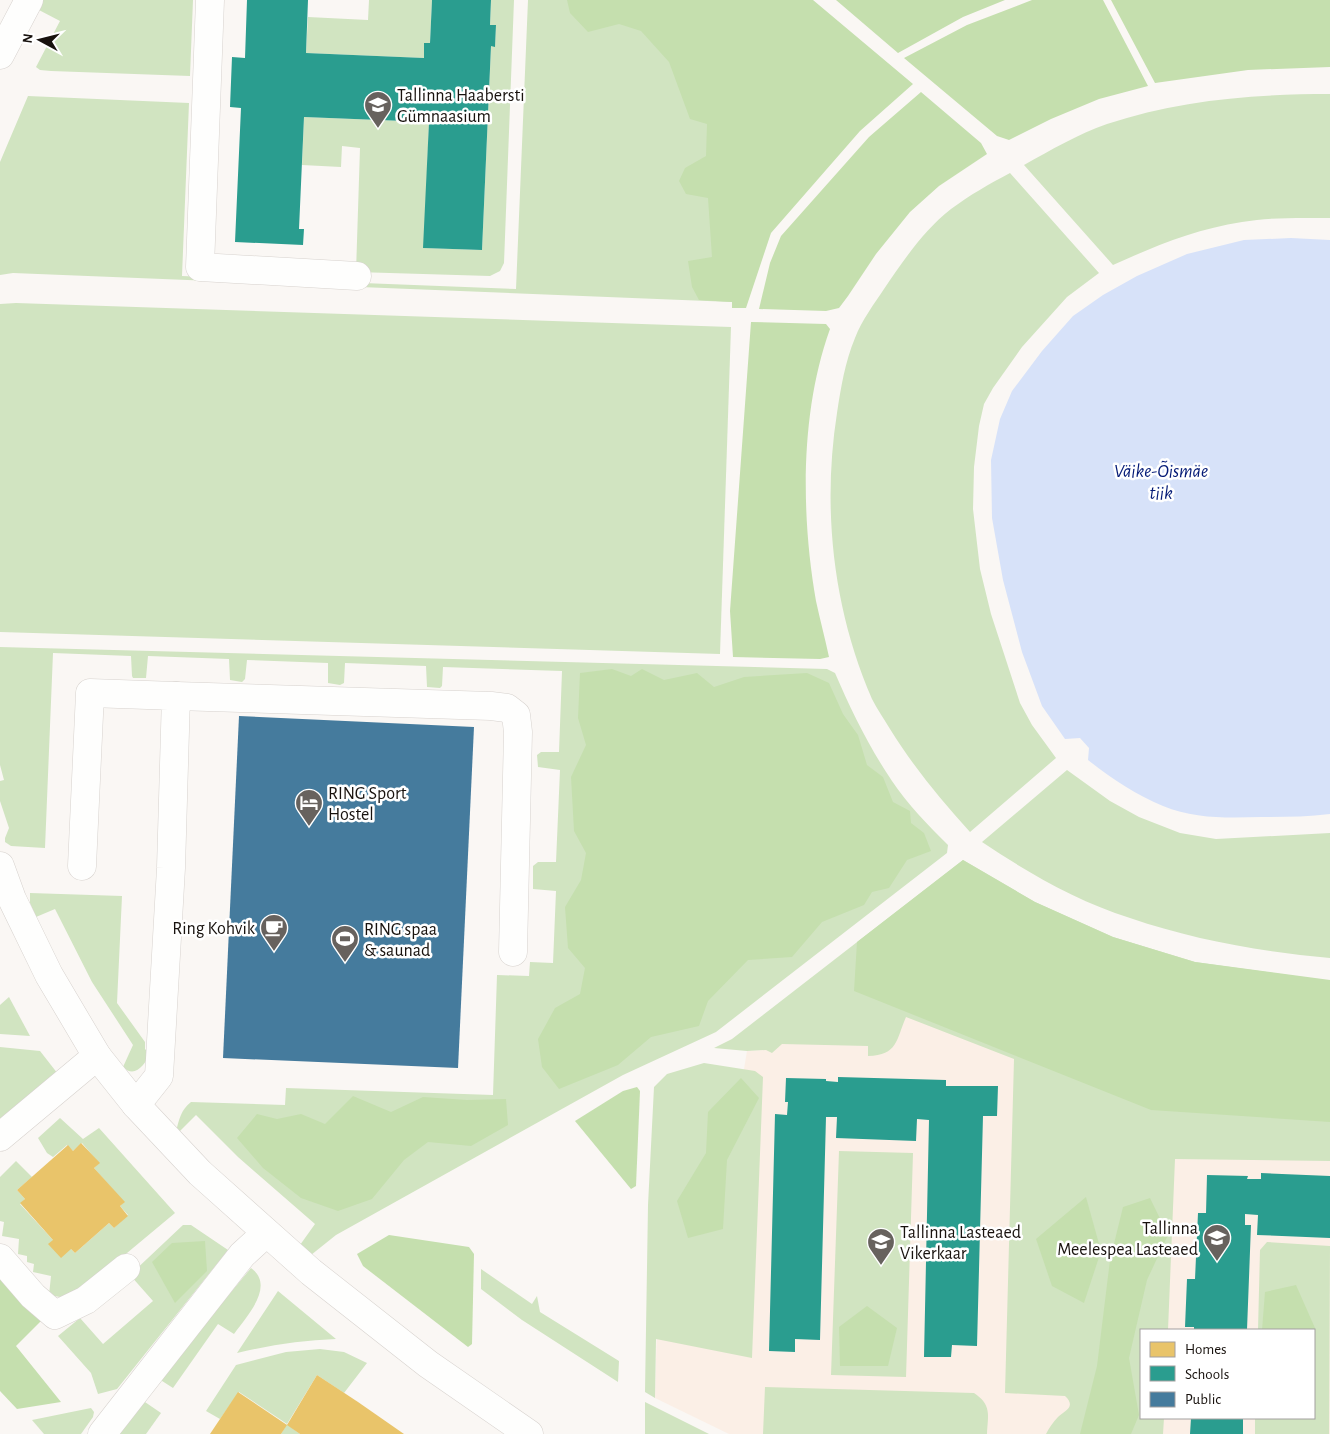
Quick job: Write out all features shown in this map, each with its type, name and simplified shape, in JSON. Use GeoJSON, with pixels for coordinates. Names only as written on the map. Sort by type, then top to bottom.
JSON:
{"type":"FeatureCollection","features":[{"type":"Feature","properties":{"kind":"street"},"geometry":{"type":"LineString","coordinates":[[0,55],[29,0]]}},
{"type":"Feature","properties":{"kind":"street"},"geometry":{"type":"LineString","coordinates":[[210,0],[200,267],[357,276]]}},
{"type":"Feature","properties":{"kind":"street"},"geometry":{"type":"LineString","coordinates":[[82,866],[90,693],[507,708],[516,715],[518,732],[513,952]]}},
{"type":"Feature","properties":{"kind":"street"},"geometry":{"type":"LineString","coordinates":[[136,1105],[159,1076],[171,868],[176,696]]}},
{"type":"Feature","properties":{"kind":"street"},"geometry":{"type":"LineString","coordinates":[[0,866],[12,899],[48,975],[97,1056],[136,1105],[200,1173],[311,1272],[428,1364],[529,1434]]}},
{"type":"Feature","properties":{"kind":"street"},"geometry":{"type":"LineString","coordinates":[[0,1137],[97,1056]]}},
{"type":"Feature","properties":{"kind":"street"},"geometry":{"type":"LineString","coordinates":[[102,1434],[242,1254],[266,1233]]}},
{"type":"Feature","properties":{"kind":"street"},"geometry":{"type":"LineString","coordinates":[[0,1258],[33,1296],[55,1315],[86,1300],[126,1268]]}},
{"type":"Feature","properties":{"kind":"shaded area","name":"Tallinna Lasteaed Vikerkaar"},"geometry":{"type":"Polygon","coordinates":[[[854,991],[1330,1122],[1330,1434],[729,1434],[655,1398],[661,1175],[744,1069],[747,1051],[766,1050],[854,991]]]}},
{"type":"Feature","properties":{"kind":"green space"},"geometry":{"type":"Polygon","coordinates":[[[42,0],[193,0],[190,76],[40,70],[36,67],[60,21],[37,9],[42,0]]]}},
{"type":"Feature","properties":{"kind":"green space"},"geometry":{"type":"Polygon","coordinates":[[[369,0],[432,0],[430,43],[424,43],[424,58],[306,53],[308,17],[368,20],[369,0]]]}},
{"type":"Feature","properties":{"kind":"green space"},"geometry":{"type":"Polygon","coordinates":[[[491,0],[514,0],[504,263],[500,271],[490,276],[356,272],[360,148],[342,146],[341,167],[302,165],[304,117],[429,122],[424,248],[482,250],[491,46],[495,46],[496,25],[490,25],[491,0]]]}},
{"type":"Feature","properties":{"kind":"green space"},"geometry":{"type":"Polygon","coordinates":[[[528,0],[750,0],[732,302],[13,273],[0,275],[0,162],[28,96],[189,103],[182,276],[516,289],[528,0]]]}},
{"type":"Feature","properties":{"kind":"green space"},"geometry":{"type":"Polygon","coordinates":[[[567,0],[813,0],[913,84],[860,131],[771,233],[746,308],[732,308],[732,302],[699,300],[692,287],[688,261],[712,257],[708,198],[686,194],[679,181],[685,168],[706,156],[707,124],[690,119],[669,62],[641,31],[619,24],[588,32],[570,13],[567,0]]]}},
{"type":"Feature","properties":{"kind":"green space"},"geometry":{"type":"Polygon","coordinates":[[[836,0],[1005,0],[963,17],[898,53],[836,0]]]}},
{"type":"Feature","properties":{"kind":"green space"},"geometry":{"type":"Polygon","coordinates":[[[1032,0],[1103,0],[1148,86],[1099,99],[1051,119],[1009,140],[997,136],[904,58],[967,25],[1032,0]]]}},
{"type":"Feature","properties":{"kind":"green space"},"geometry":{"type":"Polygon","coordinates":[[[1111,0],[1330,0],[1330,67],[1248,70],[1155,83],[1111,0]]]}},
{"type":"Feature","properties":{"kind":"green space"},"geometry":{"type":"Polygon","coordinates":[[[921,92],[981,143],[987,154],[939,186],[910,212],[876,254],[839,308],[826,311],[759,309],[770,263],[781,236],[869,137],[921,92]]]}},
{"type":"Feature","properties":{"kind":"green space"},"geometry":{"type":"Polygon","coordinates":[[[1330,94],[1330,218],[1264,219],[1225,225],[1176,239],[1113,265],[1024,165],[1096,128],[1161,109],[1245,97],[1330,94]]]}},
{"type":"Feature","properties":{"kind":"green space"},"geometry":{"type":"Polygon","coordinates":[[[1010,173],[1099,273],[1067,297],[1022,347],[984,404],[974,467],[973,509],[980,569],[991,614],[1020,703],[1032,725],[1056,758],[970,832],[927,782],[899,743],[872,699],[859,665],[848,630],[834,558],[831,522],[833,449],[846,365],[855,338],[868,312],[906,257],[941,217],[958,204],[1010,173]]]}},
{"type":"Feature","properties":{"kind":"green space"},"geometry":{"type":"Polygon","coordinates":[[[16,303],[731,327],[720,654],[0,632],[0,304],[16,303]]]}},
{"type":"Feature","properties":{"kind":"green space"},"geometry":{"type":"Polygon","coordinates":[[[751,322],[826,324],[830,329],[820,361],[813,394],[806,464],[806,499],[811,568],[816,601],[829,657],[820,659],[733,657],[730,611],[751,322]]]}},
{"type":"Feature","properties":{"kind":"green space"},"geometry":{"type":"Polygon","coordinates":[[[0,647],[827,669],[835,673],[861,728],[892,781],[911,807],[948,845],[947,853],[716,1032],[623,1075],[336,1235],[311,1255],[300,1245],[315,1224],[238,1157],[196,1115],[178,1133],[176,1132],[181,1115],[191,1102],[285,1105],[286,1088],[493,1095],[497,975],[529,976],[530,962],[553,963],[556,891],[533,889],[533,866],[538,862],[556,862],[560,770],[538,767],[537,755],[541,752],[559,752],[562,671],[443,667],[442,686],[440,688],[427,687],[426,666],[345,663],[344,683],[340,685],[328,683],[328,663],[247,660],[245,679],[242,682],[230,680],[229,659],[148,656],[146,678],[133,678],[131,656],[53,653],[45,848],[11,846],[5,842],[9,828],[0,801],[0,781],[4,780],[0,765],[0,647]]]}},
{"type":"Feature","properties":{"kind":"green space"},"geometry":{"type":"Polygon","coordinates":[[[612,669],[631,676],[642,669],[664,680],[697,673],[714,687],[744,677],[807,673],[829,683],[843,714],[858,735],[867,765],[883,777],[893,802],[910,811],[911,823],[924,833],[931,851],[907,860],[889,888],[872,892],[864,905],[822,922],[792,957],[748,960],[708,1001],[699,1026],[651,1037],[618,1065],[559,1089],[542,1067],[538,1039],[555,1008],[580,994],[585,968],[568,948],[565,907],[581,880],[586,853],[574,831],[571,777],[586,745],[578,718],[580,673],[612,669]]]}},
{"type":"Feature","properties":{"kind":"green space"},"geometry":{"type":"Polygon","coordinates":[[[1067,770],[1110,801],[1139,817],[1180,833],[1216,839],[1330,833],[1330,958],[1279,952],[1204,939],[1130,918],[1072,895],[1017,865],[982,842],[1067,770]]]}},
{"type":"Feature","properties":{"kind":"green space"},"geometry":{"type":"Polygon","coordinates":[[[963,860],[1035,902],[1113,937],[1195,962],[1330,981],[1330,1161],[1175,1159],[1168,1329],[1140,1329],[1140,1419],[1164,1419],[1163,1434],[1046,1434],[1054,1421],[1070,1406],[1065,1396],[1005,1393],[1014,1059],[906,1017],[894,1045],[885,1053],[878,1055],[868,1056],[868,1046],[782,1044],[772,1053],[766,1050],[747,1051],[714,1048],[732,1039],[963,860]]]}},
{"type":"Feature","properties":{"kind":"green space"},"geometry":{"type":"Polygon","coordinates":[[[963,860],[1035,902],[1113,937],[1195,962],[1330,980],[1330,1122],[1151,1110],[854,991],[857,942],[963,860]]]}},
{"type":"Feature","properties":{"kind":"green space"},"geometry":{"type":"Polygon","coordinates":[[[30,893],[122,896],[117,1003],[145,1042],[145,1049],[150,1054],[139,1069],[132,1071],[123,1067],[133,1045],[92,982],[55,909],[36,917],[30,903],[30,893]]]}},
{"type":"Feature","properties":{"kind":"green space"},"geometry":{"type":"Polygon","coordinates":[[[9,997],[30,1036],[0,1034],[0,1005],[9,997]]]}},
{"type":"Feature","properties":{"kind":"green space"},"geometry":{"type":"Polygon","coordinates":[[[0,1047],[40,1051],[58,1074],[0,1127],[0,1047]]]}},
{"type":"Feature","properties":{"kind":"green space"},"geometry":{"type":"Polygon","coordinates":[[[704,1063],[755,1071],[763,1077],[752,1358],[656,1339],[655,1398],[645,1392],[648,1205],[654,1087],[667,1074],[704,1063]]]}},
{"type":"Feature","properties":{"kind":"green space"},"geometry":{"type":"Polygon","coordinates":[[[741,1078],[759,1098],[727,1160],[723,1229],[688,1238],[677,1201],[706,1153],[708,1112],[741,1078]]]}},
{"type":"Feature","properties":{"kind":"green space"},"geometry":{"type":"Polygon","coordinates":[[[637,1087],[640,1091],[636,1186],[631,1189],[575,1121],[623,1091],[637,1087]]]}},
{"type":"Feature","properties":{"kind":"green space"},"geometry":{"type":"Polygon","coordinates":[[[353,1096],[391,1112],[423,1097],[467,1100],[506,1099],[508,1125],[471,1146],[428,1142],[404,1160],[372,1199],[338,1211],[301,1198],[263,1168],[237,1138],[257,1114],[277,1119],[301,1114],[325,1124],[353,1096]]]}},
{"type":"Feature","properties":{"kind":"green space"},"geometry":{"type":"Polygon","coordinates":[[[60,1118],[83,1139],[99,1128],[175,1213],[79,1293],[60,1297],[49,1295],[51,1276],[33,1272],[34,1264],[27,1262],[27,1256],[18,1254],[19,1239],[2,1236],[4,1222],[0,1221],[0,1177],[16,1161],[32,1177],[17,1190],[25,1199],[20,1204],[53,1240],[75,1253],[109,1223],[114,1228],[128,1215],[120,1206],[124,1202],[94,1168],[99,1163],[82,1143],[73,1151],[67,1145],[53,1157],[47,1153],[38,1138],[60,1118]]]}},
{"type":"Feature","properties":{"kind":"green space"},"geometry":{"type":"Polygon","coordinates":[[[839,1151],[913,1153],[906,1377],[831,1375],[839,1151]]]}},
{"type":"Feature","properties":{"kind":"green space"},"geometry":{"type":"Polygon","coordinates":[[[1086,1197],[1101,1251],[1084,1303],[1052,1286],[1036,1239],[1086,1197]]]}},
{"type":"Feature","properties":{"kind":"green space"},"geometry":{"type":"Polygon","coordinates":[[[1150,1198],[1168,1235],[1147,1280],[1129,1358],[1139,1415],[1131,1434],[1080,1434],[1097,1366],[1110,1260],[1123,1207],[1150,1198]]]}},
{"type":"Feature","properties":{"kind":"green space"},"geometry":{"type":"Polygon","coordinates":[[[183,1225],[191,1225],[228,1250],[117,1389],[98,1394],[91,1373],[58,1336],[80,1318],[103,1344],[153,1301],[130,1275],[183,1225]]]}},
{"type":"Feature","properties":{"kind":"green space"},"geometry":{"type":"Polygon","coordinates":[[[389,1235],[469,1247],[474,1254],[472,1344],[468,1347],[363,1266],[357,1254],[389,1235]]]}},
{"type":"Feature","properties":{"kind":"green space"},"geometry":{"type":"Polygon","coordinates":[[[205,1241],[207,1271],[175,1303],[152,1262],[172,1243],[205,1241]]]}},
{"type":"Feature","properties":{"kind":"green space"},"geometry":{"type":"Polygon","coordinates":[[[1267,1242],[1330,1246],[1329,1434],[1255,1434],[1255,1419],[1315,1419],[1315,1329],[1258,1329],[1260,1250],[1267,1242]]]}},
{"type":"Feature","properties":{"kind":"green space"},"geometry":{"type":"Polygon","coordinates":[[[251,1268],[258,1275],[261,1284],[260,1292],[251,1310],[234,1334],[218,1324],[173,1388],[159,1379],[251,1268]]]}},
{"type":"Feature","properties":{"kind":"green space"},"geometry":{"type":"Polygon","coordinates":[[[481,1269],[532,1304],[537,1296],[540,1312],[619,1361],[618,1382],[522,1320],[481,1289],[481,1269]]]}},
{"type":"Feature","properties":{"kind":"green space"},"geometry":{"type":"Polygon","coordinates":[[[0,1271],[41,1321],[16,1346],[61,1402],[17,1409],[0,1391],[0,1271]]]}},
{"type":"Feature","properties":{"kind":"green space"},"geometry":{"type":"Polygon","coordinates":[[[1296,1285],[1315,1329],[1262,1329],[1265,1292],[1296,1285]]]}},
{"type":"Feature","properties":{"kind":"green space"},"geometry":{"type":"Polygon","coordinates":[[[278,1291],[336,1339],[286,1343],[237,1353],[278,1291]]]}},
{"type":"Feature","properties":{"kind":"green space"},"geometry":{"type":"Polygon","coordinates":[[[867,1306],[897,1328],[888,1366],[840,1366],[839,1327],[867,1306]]]}},
{"type":"Feature","properties":{"kind":"green space"},"geometry":{"type":"Polygon","coordinates":[[[320,1349],[344,1352],[367,1363],[344,1393],[317,1375],[287,1424],[239,1392],[220,1419],[206,1411],[236,1365],[286,1352],[320,1349]]]}},
{"type":"Feature","properties":{"kind":"green space"},"geometry":{"type":"Polygon","coordinates":[[[765,1387],[974,1393],[984,1402],[988,1411],[987,1434],[763,1434],[765,1387]]]}},
{"type":"Feature","properties":{"kind":"green space"},"geometry":{"type":"Polygon","coordinates":[[[142,1400],[161,1413],[146,1434],[113,1434],[142,1400]]]}},
{"type":"Feature","properties":{"kind":"green space"},"geometry":{"type":"Polygon","coordinates":[[[645,1402],[709,1434],[645,1434],[645,1402]]]}},
{"type":"Feature","properties":{"kind":"green space"},"geometry":{"type":"Polygon","coordinates":[[[91,1408],[94,1412],[93,1417],[81,1434],[44,1434],[32,1420],[91,1408]]]}},
{"type":"Feature","properties":{"kind":"green space"},"geometry":{"type":"Polygon","coordinates":[[[287,1424],[300,1434],[281,1434],[287,1424]]]}},
{"type":"Feature","properties":{"kind":"water","name":"Väike-Õismäe tiik"},"geometry":{"type":"Polygon","coordinates":[[[1291,238],[1330,240],[1330,814],[1295,817],[1211,817],[1163,806],[1133,791],[1088,760],[1089,748],[1080,738],[1065,739],[1042,706],[1022,652],[1003,580],[992,518],[991,460],[1000,419],[1012,391],[1042,351],[1073,316],[1103,295],[1137,276],[1187,254],[1244,240],[1291,238]]]}},
{"type":"Feature","properties":{"kind":"building: Homes"},"geometry":{"type":"Polygon","coordinates":[[[81,1143],[100,1163],[94,1168],[125,1202],[120,1206],[128,1216],[114,1228],[109,1223],[75,1253],[71,1249],[61,1258],[48,1244],[53,1240],[20,1203],[25,1199],[17,1190],[68,1145],[73,1151],[81,1143]]]}},
{"type":"Feature","properties":{"kind":"building: Homes"},"geometry":{"type":"Polygon","coordinates":[[[317,1375],[404,1434],[300,1434],[287,1425],[317,1375]]]}},
{"type":"Feature","properties":{"kind":"building: Homes"},"geometry":{"type":"Polygon","coordinates":[[[238,1392],[287,1425],[281,1434],[210,1434],[238,1392]]]}},
{"type":"Feature","properties":{"kind":"building: Schools"},"geometry":{"type":"Polygon","coordinates":[[[247,0],[308,0],[306,53],[424,58],[424,43],[430,43],[432,0],[491,0],[490,25],[496,25],[495,47],[491,46],[482,250],[423,248],[429,122],[304,117],[299,229],[304,229],[303,245],[235,242],[241,108],[230,107],[232,57],[245,58],[247,0]]]}},
{"type":"Feature","properties":{"kind":"building: Schools"},"geometry":{"type":"Polygon","coordinates":[[[838,1077],[946,1080],[946,1086],[998,1086],[997,1116],[983,1116],[977,1346],[952,1345],[951,1357],[924,1357],[929,1120],[917,1119],[916,1141],[836,1138],[837,1117],[826,1117],[820,1340],[795,1339],[795,1352],[769,1351],[775,1114],[787,1115],[788,1102],[785,1102],[786,1078],[826,1079],[826,1081],[838,1082],[838,1077]]]}},
{"type":"Feature","properties":{"kind":"building: Schools"},"geometry":{"type":"Polygon","coordinates":[[[1261,1173],[1330,1176],[1330,1238],[1257,1235],[1258,1215],[1245,1214],[1245,1225],[1251,1225],[1247,1329],[1194,1329],[1194,1327],[1185,1327],[1187,1279],[1195,1279],[1198,1213],[1206,1213],[1207,1175],[1248,1176],[1247,1179],[1261,1179],[1261,1173]]]}},
{"type":"Feature","properties":{"kind":"building: Schools"},"geometry":{"type":"Polygon","coordinates":[[[1191,1419],[1243,1419],[1243,1434],[1190,1434],[1191,1419]]]}},
{"type":"Feature","properties":{"kind":"building: Public","name":"RING spaa & saunad"},"geometry":{"type":"Polygon","coordinates":[[[239,716],[474,727],[458,1068],[223,1058],[239,716]]]}},
{"type":"Feature","properties":{"kind":"place","name":"Tallinna Haabersti Gümnaasium"},"geometry":{"type":"Point","coordinates":[378,129]}},
{"type":"Feature","properties":{"kind":"place","name":"RING Sport Hostel"},"geometry":{"type":"Point","coordinates":[309,827]}},
{"type":"Feature","properties":{"kind":"place","name":"Ring Kohvik"},"geometry":{"type":"Point","coordinates":[274,952]}},
{"type":"Feature","properties":{"kind":"place","name":"RING spaa & saunad"},"geometry":{"type":"Point","coordinates":[345,963]}},
{"type":"Feature","properties":{"kind":"place","name":"Tallinna Meelespea Lasteaed"},"geometry":{"type":"Point","coordinates":[1217,1262]}},
{"type":"Feature","properties":{"kind":"place","name":"Tallinna Lasteaed Vikerkaar"},"geometry":{"type":"Point","coordinates":[881,1266]}}]}
